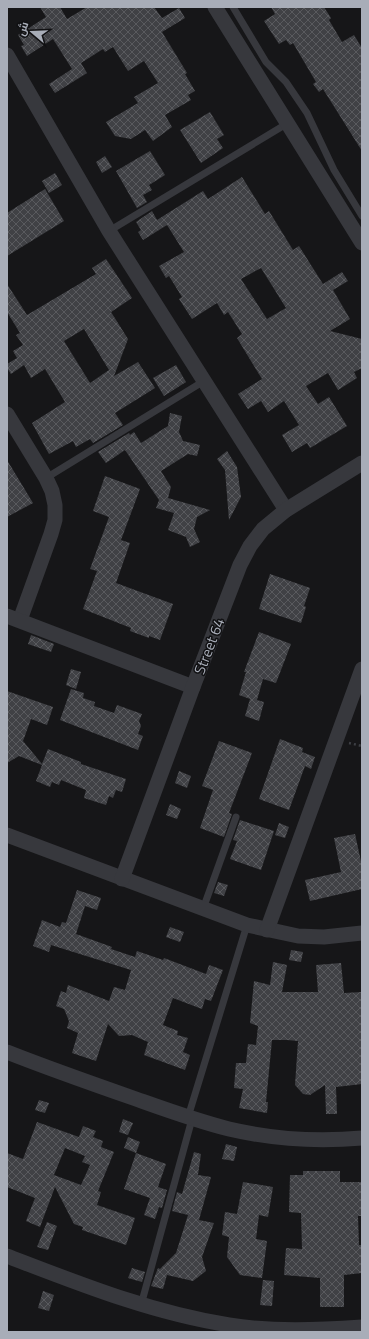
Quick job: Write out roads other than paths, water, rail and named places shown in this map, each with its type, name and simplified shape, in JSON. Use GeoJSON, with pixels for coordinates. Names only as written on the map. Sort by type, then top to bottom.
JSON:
{"type":"FeatureCollection","features":[{"type":"Feature","properties":{"kind":"street"},"geometry":{"type":"LineString","coordinates":[[215,7],[362,243]]}},
{"type":"Feature","properties":{"kind":"street"},"geometry":{"type":"LineString","coordinates":[[7,55],[109,231],[286,510]]}},
{"type":"Feature","properties":{"kind":"street"},"geometry":{"type":"LineString","coordinates":[[7,414],[46,478],[52,491],[55,505],[55,520],[13,618],[193,687]]}},
{"type":"Feature","properties":{"kind":"street","name":"Street 64"},"geometry":{"type":"LineString","coordinates":[[122,879],[193,687],[244,555],[263,529],[286,510],[362,463]]}},
{"type":"Feature","properties":{"kind":"street"},"geometry":{"type":"LineString","coordinates":[[267,930],[362,669]]}},
{"type":"Feature","properties":{"kind":"street"},"geometry":{"type":"LineString","coordinates":[[7,835],[247,925],[298,936],[350,935],[362,933]]}},
{"type":"Feature","properties":{"kind":"street"},"geometry":{"type":"LineString","coordinates":[[7,1052],[66,1075],[190,1118],[230,1129],[267,1136],[306,1140],[344,1140],[362,1138]]}},
{"type":"Feature","properties":{"kind":"street"},"geometry":{"type":"LineString","coordinates":[[7,1256],[81,1285],[141,1305],[200,1320],[262,1329],[324,1329],[362,1327]]}},
{"type":"Feature","properties":{"kind":"lane"},"geometry":{"type":"LineString","coordinates":[[233,7],[266,62],[286,82],[307,113],[334,170],[362,216]]}},
{"type":"Feature","properties":{"kind":"lane"},"geometry":{"type":"LineString","coordinates":[[109,231],[288,123]]}},
{"type":"Feature","properties":{"kind":"lane"},"geometry":{"type":"LineString","coordinates":[[46,478],[204,381]]}},
{"type":"Feature","properties":{"kind":"lane"},"geometry":{"type":"LineString","coordinates":[[203,909],[236,817]]}},
{"type":"Feature","properties":{"kind":"lane"},"geometry":{"type":"LineString","coordinates":[[141,1305],[190,1118],[247,925]]}}]}
